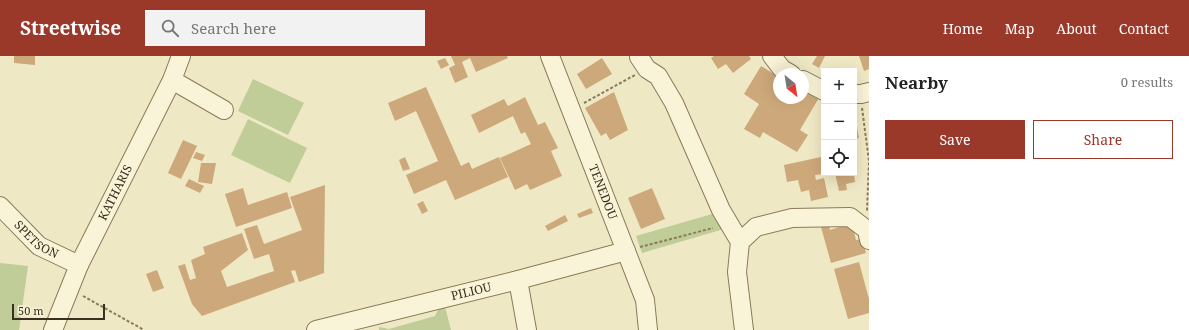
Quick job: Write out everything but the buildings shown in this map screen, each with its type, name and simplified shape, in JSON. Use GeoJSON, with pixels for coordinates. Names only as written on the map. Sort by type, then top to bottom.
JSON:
{"type":"FeatureCollection","features":[{"type":"Feature","properties":{"kind":"street","name":"KATHARIS"},"geometry":{"type":"LineString","coordinates":[[53,330],[79,265],[172,80],[181,56]]}},
{"type":"Feature","properties":{"kind":"street","name":"TENEDOU"},"geometry":{"type":"LineString","coordinates":[[550,56],[645,300],[648,330]]}},
{"type":"Feature","properties":{"kind":"street"},"geometry":{"type":"LineString","coordinates":[[772,56],[781,68]]}},
{"type":"Feature","properties":{"kind":"street"},"geometry":{"type":"LineString","coordinates":[[643,63],[658,76],[674,104],[721,210],[740,242],[737,272],[744,330]]}},
{"type":"Feature","properties":{"kind":"street"},"geometry":{"type":"LineString","coordinates":[[172,80],[224,110]]}},
{"type":"Feature","properties":{"kind":"street"},"geometry":{"type":"LineString","coordinates":[[809,83],[821,89]]}},
{"type":"Feature","properties":{"kind":"street","name":"SPETSON"},"geometry":{"type":"LineString","coordinates":[[0,206],[39,246],[79,265]]}},
{"type":"Feature","properties":{"kind":"street"},"geometry":{"type":"LineString","coordinates":[[740,242],[756,227],[792,218],[850,217],[868,235]]}},
{"type":"Feature","properties":{"kind":"street","name":"PILIOU"},"geometry":{"type":"LineString","coordinates":[[316,330],[518,280],[626,251]]}},
{"type":"Feature","properties":{"kind":"street"},"geometry":{"type":"LineString","coordinates":[[518,280],[527,330]]}},
{"type":"Feature","properties":{"kind":"path"},"geometry":{"type":"LineString","coordinates":[[571,111],[643,63]]}},
{"type":"Feature","properties":{"kind":"path"},"geometry":{"type":"LineString","coordinates":[[861,93],[869,161],[868,235]]}},
{"type":"Feature","properties":{"kind":"path"},"geometry":{"type":"LineString","coordinates":[[626,251],[730,223]]}},
{"type":"Feature","properties":{"kind":"path"},"geometry":{"type":"LineString","coordinates":[[70,289],[144,330]]}},
{"type":"Feature","properties":{"kind":"green space"},"geometry":{"type":"Polygon","coordinates":[[[253,79],[304,103],[288,135],[238,111],[253,79]]]}},
{"type":"Feature","properties":{"kind":"green space"},"geometry":{"type":"Polygon","coordinates":[[[248,119],[307,148],[290,183],[231,155],[248,119]]]}},
{"type":"Feature","properties":{"kind":"green space"},"geometry":{"type":"Polygon","coordinates":[[[712,214],[724,229],[642,253],[636,236],[712,214]]]}},
{"type":"Feature","properties":{"kind":"green space"},"geometry":{"type":"Polygon","coordinates":[[[0,263],[28,266],[19,330],[0,330],[0,263]]]}},
{"type":"Feature","properties":{"kind":"green space"},"geometry":{"type":"Polygon","coordinates":[[[445,307],[451,330],[379,330],[379,327],[389,329],[435,316],[438,310],[445,307]]]}}]}
